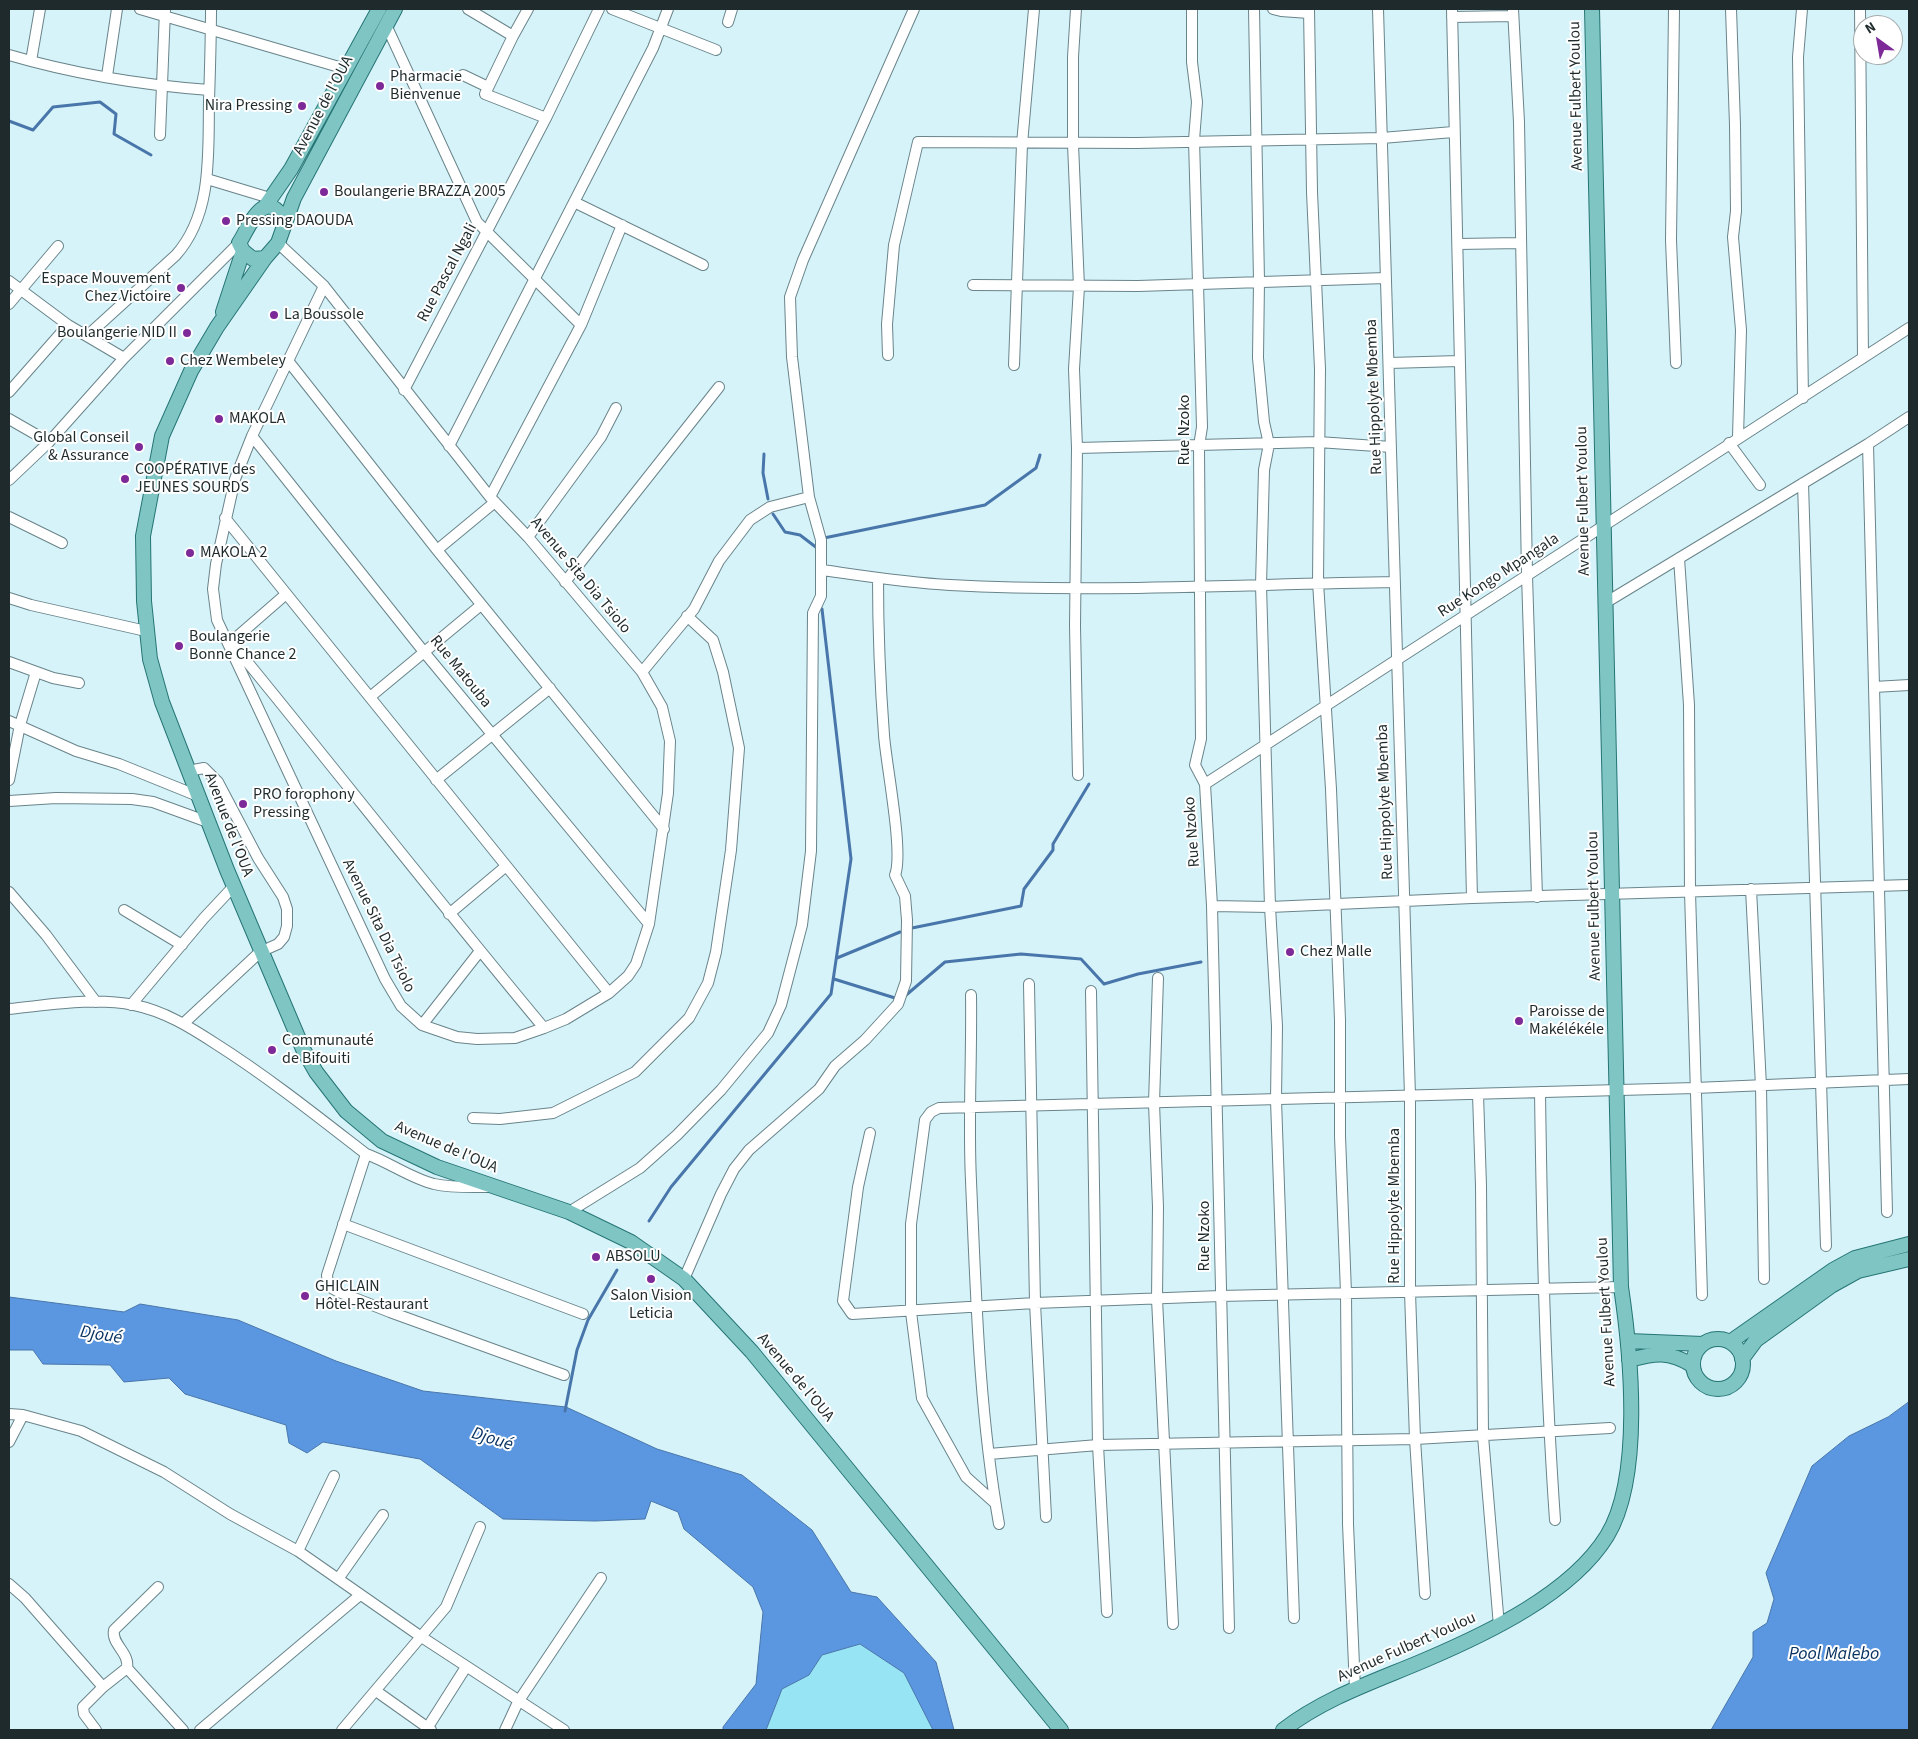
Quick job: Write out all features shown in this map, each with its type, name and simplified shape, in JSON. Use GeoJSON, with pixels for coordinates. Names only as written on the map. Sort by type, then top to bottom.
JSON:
{"type":"FeatureCollection","features":[{"type":"Feature","properties":{"kind":"main road","name":"Avenue de l'OUA"},"geometry":{"type":"LineString","coordinates":[[217,327],[248,224],[267,203],[291,169],[379,9]]}},
{"type":"Feature","properties":{"kind":"main road","name":"Avenue de l'OUA"},"geometry":{"type":"LineString","coordinates":[[395,9],[302,182],[285,221],[278,243],[217,327],[187,378],[162,436],[143,536],[142,567],[146,631],[150,659],[162,702],[188,771],[233,887],[303,1049],[316,1072],[346,1111],[382,1141],[437,1167],[569,1212],[637,1245],[684,1278],[752,1352],[1061,1730]]}},
{"type":"Feature","properties":{"kind":"main road","name":"Avenue Fulbert Youlou"},"geometry":{"type":"LineString","coordinates":[[1283,1730],[1322,1704],[1499,1626],[1552,1591],[1587,1563],[1608,1535],[1620,1510],[1627,1479],[1630,1445],[1629,1341],[1621,1287],[1592,9]]}},
{"type":"Feature","properties":{"kind":"main road"},"geometry":{"type":"LineString","coordinates":[[267,203],[279,212],[285,221]]}},
{"type":"Feature","properties":{"kind":"main road"},"geometry":{"type":"LineString","coordinates":[[241,247],[253,259],[266,258]]}},
{"type":"Feature","properties":{"kind":"main road"},"geometry":{"type":"LineString","coordinates":[[1730,1342],[1833,1270],[1855,1258],[1909,1244]]}},
{"type":"Feature","properties":{"kind":"main road"},"geometry":{"type":"LineString","coordinates":[[1742,1359],[1756,1340],[1831,1286],[1858,1272],[1909,1259]]}},
{"type":"Feature","properties":{"kind":"main road"},"geometry":{"type":"LineString","coordinates":[[1629,1341],[1703,1344],[1716,1339],[1730,1342],[1740,1352],[1742,1359],[1740,1375],[1728,1387],[1720,1389],[1705,1386],[1694,1373],[1692,1365],[1694,1357],[1703,1344]]}},
{"type":"Feature","properties":{"kind":"main road"},"geometry":{"type":"LineString","coordinates":[[1629,1360],[1664,1354],[1678,1356],[1692,1365]]}},
{"type":"Feature","properties":{"kind":"street"},"geometry":{"type":"LineString","coordinates":[[31,62],[40,9]]}},
{"type":"Feature","properties":{"kind":"street"},"geometry":{"type":"LineString","coordinates":[[107,76],[117,9]]}},
{"type":"Feature","properties":{"kind":"street"},"geometry":{"type":"LineString","coordinates":[[140,9],[165,12],[346,69]]}},
{"type":"Feature","properties":{"kind":"street"},"geometry":{"type":"LineString","coordinates":[[86,336],[167,264],[185,245],[197,221],[207,179],[211,9]]}},
{"type":"Feature","properties":{"kind":"street"},"geometry":{"type":"LineString","coordinates":[[468,9],[513,36]]}},
{"type":"Feature","properties":{"kind":"street"},"geometry":{"type":"LineString","coordinates":[[528,9],[485,92],[486,96],[546,118]]}},
{"type":"Feature","properties":{"kind":"street","name":"Rue Pascal Ngali"},"geometry":{"type":"LineString","coordinates":[[404,390],[546,118],[599,9]]}},
{"type":"Feature","properties":{"kind":"street"},"geometry":{"type":"LineString","coordinates":[[612,9],[716,50]]}},
{"type":"Feature","properties":{"kind":"street"},"geometry":{"type":"LineString","coordinates":[[449,446],[653,48],[668,9]]}},
{"type":"Feature","properties":{"kind":"street"},"geometry":{"type":"LineString","coordinates":[[728,22],[732,9]]}},
{"type":"Feature","properties":{"kind":"street"},"geometry":{"type":"LineString","coordinates":[[569,1212],[640,1168],[678,1134],[721,1090],[768,1033],[781,1005],[802,925],[811,851],[813,613],[821,596],[822,570],[820,540],[809,496],[792,357],[790,297],[803,260],[914,9]]}},
{"type":"Feature","properties":{"kind":"street"},"geometry":{"type":"LineString","coordinates":[[1014,365],[1022,144],[1034,9]]}},
{"type":"Feature","properties":{"kind":"street"},"geometry":{"type":"LineString","coordinates":[[1076,9],[1073,57],[1073,144],[1079,287],[1074,369],[1077,448],[1077,588],[1075,626],[1078,774]]}},
{"type":"Feature","properties":{"kind":"street","name":"Rue Nzoko"},"geometry":{"type":"LineString","coordinates":[[1192,9],[1192,62],[1197,102],[1194,140],[1202,427],[1198,446],[1201,585],[1201,739],[1195,765],[1205,784],[1212,906],[1229,1628]]}},
{"type":"Feature","properties":{"kind":"street"},"geometry":{"type":"LineString","coordinates":[[1254,9],[1259,282],[1258,358],[1263,392],[1264,422],[1269,444],[1264,470],[1261,585],[1267,744],[1270,907],[1277,1026],[1276,1100],[1294,1618]]}},
{"type":"Feature","properties":{"kind":"street"},"geometry":{"type":"LineString","coordinates":[[1273,9],[1281,11],[1309,11],[1320,369],[1318,582],[1326,704],[1335,904],[1341,1098],[1340,1146],[1346,1293],[1348,1524],[1355,1689]]}},
{"type":"Feature","properties":{"kind":"street","name":"Rue Hippolyte Mbemba"},"geometry":{"type":"LineString","coordinates":[[1378,9],[1410,1096],[1410,1292],[1415,1439],[1425,1594]]}},
{"type":"Feature","properties":{"kind":"street"},"geometry":{"type":"LineString","coordinates":[[1674,9],[1671,240],[1676,363]]}},
{"type":"Feature","properties":{"kind":"street"},"geometry":{"type":"LineString","coordinates":[[1731,9],[1736,125],[1736,211],[1734,237],[1741,330],[1738,437]]}},
{"type":"Feature","properties":{"kind":"street"},"geometry":{"type":"LineString","coordinates":[[1802,9],[1798,57],[1803,398]]}},
{"type":"Feature","properties":{"kind":"street"},"geometry":{"type":"LineString","coordinates":[[1860,9],[1863,358]]}},
{"type":"Feature","properties":{"kind":"street"},"geometry":{"type":"LineString","coordinates":[[160,135],[165,12]]}},
{"type":"Feature","properties":{"kind":"street"},"geometry":{"type":"LineString","coordinates":[[1472,898],[1459,362],[1458,244],[1453,132],[1452,13],[1513,12],[1519,122],[1527,575],[1537,896]]}},
{"type":"Feature","properties":{"kind":"street"},"geometry":{"type":"LineString","coordinates":[[387,26],[471,212],[487,232],[581,324]]}},
{"type":"Feature","properties":{"kind":"street"},"geometry":{"type":"LineString","coordinates":[[9,55],[31,62],[161,86],[209,90]]}},
{"type":"Feature","properties":{"kind":"street"},"geometry":{"type":"LineString","coordinates":[[463,75],[488,87]]}},
{"type":"Feature","properties":{"kind":"street"},"geometry":{"type":"LineString","coordinates":[[888,355],[887,324],[894,245],[918,142],[969,141],[1073,144],[1194,140],[1382,138],[1453,132]]}},
{"type":"Feature","properties":{"kind":"street"},"geometry":{"type":"LineString","coordinates":[[207,179],[267,203]]}},
{"type":"Feature","properties":{"kind":"street"},"geometry":{"type":"LineString","coordinates":[[574,202],[703,265]]}},
{"type":"Feature","properties":{"kind":"street"},"geometry":{"type":"LineString","coordinates":[[437,550],[493,500],[581,324],[622,225]]}},
{"type":"Feature","properties":{"kind":"street","name":"Avenue Sita Dia Tsiolo"},"geometry":{"type":"LineString","coordinates":[[278,243],[324,286],[404,390],[493,500],[528,536],[642,672],[662,707],[670,741],[664,829],[649,924],[636,964],[628,976],[609,993],[566,1018],[515,1038],[495,1040],[457,1037],[422,1026],[401,1006],[385,979],[217,620],[213,589],[225,518],[235,479],[252,436],[324,286]]}},
{"type":"Feature","properties":{"kind":"street"},"geometry":{"type":"LineString","coordinates":[[1458,244],[1520,243]]}},
{"type":"Feature","properties":{"kind":"street"},"geometry":{"type":"LineString","coordinates":[[9,304],[58,246]]}},
{"type":"Feature","properties":{"kind":"street"},"geometry":{"type":"LineString","coordinates":[[9,480],[48,442],[124,358],[241,247]]}},
{"type":"Feature","properties":{"kind":"street"},"geometry":{"type":"LineString","coordinates":[[973,285],[1079,287],[1197,283],[1316,282],[1386,278]]}},
{"type":"Feature","properties":{"kind":"street"},"geometry":{"type":"LineString","coordinates":[[9,281],[68,324],[124,358]]}},
{"type":"Feature","properties":{"kind":"street"},"geometry":{"type":"LineString","coordinates":[[9,392],[68,324]]}},
{"type":"Feature","properties":{"kind":"street","name":"Rue Kongo Mpangala"},"geometry":{"type":"LineString","coordinates":[[1205,784],[1466,614],[1603,529],[1738,437],[1803,398],[1909,328]]}},
{"type":"Feature","properties":{"kind":"street"},"geometry":{"type":"LineString","coordinates":[[289,362],[481,605],[664,829]]}},
{"type":"Feature","properties":{"kind":"street"},"geometry":{"type":"LineString","coordinates":[[1389,363],[1459,362]]}},
{"type":"Feature","properties":{"kind":"street"},"geometry":{"type":"LineString","coordinates":[[565,582],[719,387]]}},
{"type":"Feature","properties":{"kind":"street"},"geometry":{"type":"LineString","coordinates":[[528,536],[601,437],[616,408]]}},
{"type":"Feature","properties":{"kind":"street"},"geometry":{"type":"LineString","coordinates":[[1604,603],[1868,444],[1909,417]]}},
{"type":"Feature","properties":{"kind":"street"},"geometry":{"type":"LineString","coordinates":[[9,419],[48,442]]}},
{"type":"Feature","properties":{"kind":"street","name":"Rue Matouba"},"geometry":{"type":"LineString","coordinates":[[252,436],[424,652],[649,924]]}},
{"type":"Feature","properties":{"kind":"street"},"geometry":{"type":"LineString","coordinates":[[1077,448],[1318,442],[1391,447]]}},
{"type":"Feature","properties":{"kind":"street"},"geometry":{"type":"LineString","coordinates":[[1729,443],[1760,485]]}},
{"type":"Feature","properties":{"kind":"street"},"geometry":{"type":"LineString","coordinates":[[1868,444],[1887,1212]]}},
{"type":"Feature","properties":{"kind":"street"},"geometry":{"type":"LineString","coordinates":[[1803,483],[1826,1246]]}},
{"type":"Feature","properties":{"kind":"street"},"geometry":{"type":"LineString","coordinates":[[642,672],[694,608],[719,560],[750,520],[770,507],[809,496]]}},
{"type":"Feature","properties":{"kind":"street"},"geometry":{"type":"LineString","coordinates":[[9,517],[62,543]]}},
{"type":"Feature","properties":{"kind":"street"},"geometry":{"type":"LineString","coordinates":[[225,518],[285,595],[370,697],[505,867],[609,993]]}},
{"type":"Feature","properties":{"kind":"street"},"geometry":{"type":"LineString","coordinates":[[1679,558],[1689,705],[1690,892],[1702,1295]]}},
{"type":"Feature","properties":{"kind":"street"},"geometry":{"type":"LineString","coordinates":[[822,570],[878,578],[970,586],[1077,588],[1395,582]]}},
{"type":"Feature","properties":{"kind":"street"},"geometry":{"type":"LineString","coordinates":[[684,1278],[734,1169],[749,1150],[818,1089],[835,1066],[878,1026],[898,1004],[906,981],[905,896],[895,875],[898,869],[896,829],[884,737],[878,644],[878,578]]}},
{"type":"Feature","properties":{"kind":"street"},"geometry":{"type":"LineString","coordinates":[[231,642],[285,595]]}},
{"type":"Feature","properties":{"kind":"street"},"geometry":{"type":"LineString","coordinates":[[9,598],[31,605],[146,631]]}},
{"type":"Feature","properties":{"kind":"street"},"geometry":{"type":"LineString","coordinates":[[370,697],[481,605]]}},
{"type":"Feature","properties":{"kind":"street"},"geometry":{"type":"LineString","coordinates":[[473,1118],[500,1119],[553,1113],[635,1072],[689,1018],[708,983],[716,952],[731,850],[739,748],[723,672],[713,640],[687,616]]}},
{"type":"Feature","properties":{"kind":"street"},"geometry":{"type":"LineString","coordinates":[[217,620],[231,642],[402,851],[449,914],[544,1028]]}},
{"type":"Feature","properties":{"kind":"street"},"geometry":{"type":"LineString","coordinates":[[9,662],[36,672],[78,683]]}},
{"type":"Feature","properties":{"kind":"street"},"geometry":{"type":"LineString","coordinates":[[9,776],[20,725],[36,672]]}},
{"type":"Feature","properties":{"kind":"street"},"geometry":{"type":"LineString","coordinates":[[1874,687],[1909,685]]}},
{"type":"Feature","properties":{"kind":"street"},"geometry":{"type":"LineString","coordinates":[[436,780],[550,688]]}},
{"type":"Feature","properties":{"kind":"street"},"geometry":{"type":"LineString","coordinates":[[9,721],[76,751],[119,764],[198,796]]}},
{"type":"Feature","properties":{"kind":"street"},"geometry":{"type":"LineString","coordinates":[[184,1024],[260,952],[278,944],[284,937],[287,926],[287,909],[283,897],[258,858],[218,782],[204,768],[188,771]]}},
{"type":"Feature","properties":{"kind":"street"},"geometry":{"type":"LineString","coordinates":[[9,802],[56,798],[132,799],[153,802],[208,822]]}},
{"type":"Feature","properties":{"kind":"street"},"geometry":{"type":"LineString","coordinates":[[449,914],[505,867]]}},
{"type":"Feature","properties":{"kind":"street"},"geometry":{"type":"LineString","coordinates":[[1212,906],[1270,907],[1404,900],[1909,885]]}},
{"type":"Feature","properties":{"kind":"street"},"geometry":{"type":"LineString","coordinates":[[131,1004],[233,887]]}},
{"type":"Feature","properties":{"kind":"street"},"geometry":{"type":"LineString","coordinates":[[1751,889],[1760,1086],[1764,1279]]}},
{"type":"Feature","properties":{"kind":"street"},"geometry":{"type":"LineString","coordinates":[[9,892],[46,935],[96,1002]]}},
{"type":"Feature","properties":{"kind":"street"},"geometry":{"type":"LineString","coordinates":[[124,910],[182,945]]}},
{"type":"Feature","properties":{"kind":"street"},"geometry":{"type":"LineString","coordinates":[[422,1026],[480,951]]}},
{"type":"Feature","properties":{"kind":"street"},"geometry":{"type":"LineString","coordinates":[[1158,978],[1154,1103],[1158,1207],[1157,1299],[1163,1444],[1174,1624]]}},
{"type":"Feature","properties":{"kind":"street"},"geometry":{"type":"LineString","coordinates":[[1029,984],[1035,1303],[1046,1517]]}},
{"type":"Feature","properties":{"kind":"street"},"geometry":{"type":"LineString","coordinates":[[1091,991],[1098,1445],[1107,1612]]}},
{"type":"Feature","properties":{"kind":"street"},"geometry":{"type":"LineString","coordinates":[[971,995],[971,1180],[980,1384],[999,1524]]}},
{"type":"Feature","properties":{"kind":"street"},"geometry":{"type":"LineString","coordinates":[[9,1009],[70,1002],[131,1004],[184,1024],[239,1058],[366,1154],[388,1162],[432,1183],[452,1187],[492,1187]]}},
{"type":"Feature","properties":{"kind":"street"},"geometry":{"type":"LineString","coordinates":[[995,1503],[966,1477],[922,1398],[911,1312],[911,1224],[925,1120],[931,1112],[939,1108],[1695,1088],[1909,1079]]}},
{"type":"Feature","properties":{"kind":"street"},"geometry":{"type":"LineString","coordinates":[[1540,1092],[1549,1433],[1555,1520]]}},
{"type":"Feature","properties":{"kind":"street"},"geometry":{"type":"LineString","coordinates":[[1478,1094],[1481,1186],[1483,1436],[1499,1626]]}},
{"type":"Feature","properties":{"kind":"street"},"geometry":{"type":"LineString","coordinates":[[870,1133],[858,1187],[843,1300],[852,1314],[1096,1300],[1621,1287]]}},
{"type":"Feature","properties":{"kind":"street"},"geometry":{"type":"LineString","coordinates":[[366,1154],[327,1275],[327,1284],[331,1288],[564,1375]]}},
{"type":"Feature","properties":{"kind":"street"},"geometry":{"type":"LineString","coordinates":[[343,1224],[584,1314]]}},
{"type":"Feature","properties":{"kind":"street"},"geometry":{"type":"LineString","coordinates":[[9,1414],[23,1415],[81,1431],[137,1458],[230,1514],[298,1550],[420,1636],[518,1702],[564,1730]]}},
{"type":"Feature","properties":{"kind":"street"},"geometry":{"type":"LineString","coordinates":[[9,1442],[23,1415]]}},
{"type":"Feature","properties":{"kind":"street"},"geometry":{"type":"LineString","coordinates":[[989,1454],[1042,1448],[1098,1445],[1415,1439],[1549,1433],[1610,1428]]}},
{"type":"Feature","properties":{"kind":"street"},"geometry":{"type":"LineString","coordinates":[[298,1550],[334,1476]]}},
{"type":"Feature","properties":{"kind":"street"},"geometry":{"type":"LineString","coordinates":[[338,1579],[383,1516]]}},
{"type":"Feature","properties":{"kind":"street"},"geometry":{"type":"LineString","coordinates":[[342,1730],[446,1607],[480,1527]]}},
{"type":"Feature","properties":{"kind":"street"},"geometry":{"type":"LineString","coordinates":[[505,1730],[518,1702],[601,1578]]}},
{"type":"Feature","properties":{"kind":"street"},"geometry":{"type":"LineString","coordinates":[[9,1584],[25,1598],[103,1687]]}},
{"type":"Feature","properties":{"kind":"street"},"geometry":{"type":"LineString","coordinates":[[158,1587],[114,1630],[114,1638],[127,1659],[127,1668],[183,1730]]}},
{"type":"Feature","properties":{"kind":"street"},"geometry":{"type":"LineString","coordinates":[[200,1730],[360,1595]]}},
{"type":"Feature","properties":{"kind":"street"},"geometry":{"type":"LineString","coordinates":[[376,1691],[428,1730],[466,1666]]}},
{"type":"Feature","properties":{"kind":"street"},"geometry":{"type":"LineString","coordinates":[[96,1730],[84,1714],[83,1707],[103,1687],[127,1668]]}},
{"type":"Feature","properties":{"kind":"shaded area"},"geometry":{"type":"Polygon","coordinates":[[[860,1644],[904,1673],[933,1730],[766,1730],[782,1689],[809,1675],[822,1655],[860,1644]]]}},
{"type":"Feature","properties":{"kind":"water","name":"Djoué"},"geometry":{"type":"Polygon","coordinates":[[[9,1297],[124,1312],[140,1304],[238,1320],[336,1361],[423,1391],[566,1407],[657,1449],[742,1475],[812,1530],[851,1592],[877,1597],[936,1662],[954,1730],[933,1730],[904,1673],[860,1644],[822,1655],[809,1675],[782,1689],[766,1730],[723,1730],[723,1727],[756,1684],[763,1612],[753,1587],[684,1529],[678,1512],[651,1501],[645,1519],[595,1521],[503,1519],[420,1459],[323,1442],[307,1453],[289,1443],[286,1425],[185,1394],[169,1378],[124,1382],[110,1365],[43,1364],[33,1350],[9,1350],[9,1297]]]}},
{"type":"Feature","properties":{"kind":"water","name":"Pool Malebo"},"geometry":{"type":"Polygon","coordinates":[[[1909,1402],[1909,1730],[1711,1730],[1753,1657],[1753,1632],[1767,1623],[1774,1599],[1766,1573],[1812,1466],[1849,1436],[1888,1417],[1909,1402]]]}},
{"type":"Feature","properties":{"kind":"waterway"},"geometry":{"type":"LineString","coordinates":[[9,121],[33,130],[53,107],[100,102],[116,114],[114,134],[151,155]]}},
{"type":"Feature","properties":{"kind":"waterway"},"geometry":{"type":"LineString","coordinates":[[764,454],[763,473],[768,499]]}},
{"type":"Feature","properties":{"kind":"waterway"},"geometry":{"type":"LineString","coordinates":[[824,538],[985,505],[1036,468],[1040,455],[1038,462]]}},
{"type":"Feature","properties":{"kind":"waterway"},"geometry":{"type":"LineString","coordinates":[[773,514],[785,532],[800,535],[817,548],[817,551]]}},
{"type":"Feature","properties":{"kind":"waterway"},"geometry":{"type":"LineString","coordinates":[[649,1221],[671,1187],[831,994],[851,859],[822,609]]}},
{"type":"Feature","properties":{"kind":"waterway"},"geometry":{"type":"LineString","coordinates":[[912,928],[1021,906],[1024,889],[1053,850],[1053,844],[1089,784]]}},
{"type":"Feature","properties":{"kind":"waterway"},"geometry":{"type":"LineString","coordinates":[[837,958],[900,932]]}},
{"type":"Feature","properties":{"kind":"waterway"},"geometry":{"type":"LineString","coordinates":[[905,996],[945,962],[1021,954],[1081,959],[1104,984],[1138,974],[1201,962]]}},
{"type":"Feature","properties":{"kind":"waterway"},"geometry":{"type":"LineString","coordinates":[[834,979],[895,998]]}},
{"type":"Feature","properties":{"kind":"waterway"},"geometry":{"type":"LineString","coordinates":[[565,1411],[577,1350],[588,1320],[617,1270]]}},
{"type":"Feature","properties":{"kind":"place","name":"Pharmacie Bienvenue"},"geometry":{"type":"Point","coordinates":[380,86]}},
{"type":"Feature","properties":{"kind":"place","name":"Nira Pressing"},"geometry":{"type":"Point","coordinates":[302,106]}},
{"type":"Feature","properties":{"kind":"place","name":"Boulangerie BRAZZA 2005"},"geometry":{"type":"Point","coordinates":[324,192]}},
{"type":"Feature","properties":{"kind":"place","name":"Pressing DAOUDA"},"geometry":{"type":"Point","coordinates":[226,221]}},
{"type":"Feature","properties":{"kind":"place","name":"Espace Mouvement Chez Victoire"},"geometry":{"type":"Point","coordinates":[181,288]}},
{"type":"Feature","properties":{"kind":"place","name":"La Boussole"},"geometry":{"type":"Point","coordinates":[274,315]}},
{"type":"Feature","properties":{"kind":"place","name":"Boulangerie NID II"},"geometry":{"type":"Point","coordinates":[187,333]}},
{"type":"Feature","properties":{"kind":"place","name":"Chez Wembeley"},"geometry":{"type":"Point","coordinates":[170,361]}},
{"type":"Feature","properties":{"kind":"place","name":"MAKOLA"},"geometry":{"type":"Point","coordinates":[219,419]}},
{"type":"Feature","properties":{"kind":"place","name":"Global Conseil & Assurance"},"geometry":{"type":"Point","coordinates":[139,447]}},
{"type":"Feature","properties":{"kind":"place","name":"COOPÉRATIVE des JEUNES SOURDS"},"geometry":{"type":"Point","coordinates":[125,479]}},
{"type":"Feature","properties":{"kind":"place","name":"MAKOLA 2"},"geometry":{"type":"Point","coordinates":[190,553]}},
{"type":"Feature","properties":{"kind":"place","name":"Boulangerie Bonne Chance 2"},"geometry":{"type":"Point","coordinates":[179,646]}},
{"type":"Feature","properties":{"kind":"place","name":"PRO forophony Pressing"},"geometry":{"type":"Point","coordinates":[243,804]}},
{"type":"Feature","properties":{"kind":"place","name":"Chez Malle"},"geometry":{"type":"Point","coordinates":[1290,952]}},
{"type":"Feature","properties":{"kind":"place","name":"Paroisse de Makélékéle"},"geometry":{"type":"Point","coordinates":[1519,1021]}},
{"type":"Feature","properties":{"kind":"place","name":"Communauté de Bifouiti"},"geometry":{"type":"Point","coordinates":[272,1050]}},
{"type":"Feature","properties":{"kind":"place","name":"ABSOLU"},"geometry":{"type":"Point","coordinates":[596,1257]}},
{"type":"Feature","properties":{"kind":"place","name":"Salon Vision Leticia"},"geometry":{"type":"Point","coordinates":[651,1279]}},
{"type":"Feature","properties":{"kind":"place","name":"GHICLAIN Hôtel-Restaurant"},"geometry":{"type":"Point","coordinates":[305,1296]}}]}
